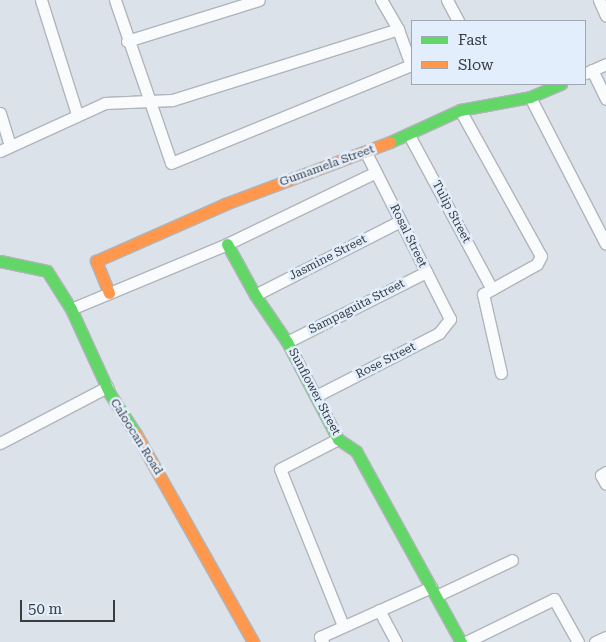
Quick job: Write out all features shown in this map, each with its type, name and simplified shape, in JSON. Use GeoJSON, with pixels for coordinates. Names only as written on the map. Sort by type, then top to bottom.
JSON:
{"type":"FeatureCollection","features":[{"type":"Feature","properties":{"kind":"street"},"geometry":{"type":"LineString","coordinates":[[41,0],[77,114]]}},
{"type":"Feature","properties":{"kind":"street"},"geometry":{"type":"LineString","coordinates":[[115,0],[127,41],[171,163],[411,66]]}},
{"type":"Feature","properties":{"kind":"street"},"geometry":{"type":"LineString","coordinates":[[127,41],[259,0]]}},
{"type":"Feature","properties":{"kind":"street"},"geometry":{"type":"LineString","coordinates":[[381,0],[398,29],[411,63]]}},
{"type":"Feature","properties":{"kind":"street"},"geometry":{"type":"LineString","coordinates":[[447,0],[457,20]]}},
{"type":"Feature","properties":{"kind":"street"},"geometry":{"type":"LineString","coordinates":[[598,0],[606,16]]}},
{"type":"Feature","properties":{"kind":"street"},"geometry":{"type":"LineString","coordinates":[[0,113],[5,149],[77,114],[105,103],[172,100],[398,29]]}},
{"type":"Feature","properties":{"kind":"street"},"geometry":{"type":"LineString","coordinates":[[606,64],[588,72],[606,99]]}},
{"type":"Feature","properties":{"kind":"street","name":"Gumamela Street"},"geometry":{"type":"LineString","coordinates":[[109,293],[96,261],[234,201],[410,135],[460,110],[530,97],[559,85]]}},
{"type":"Feature","properties":{"kind":"street"},"geometry":{"type":"LineString","coordinates":[[530,97],[606,244]]}},
{"type":"Feature","properties":{"kind":"street"},"geometry":{"type":"LineString","coordinates":[[460,110],[542,256],[537,264],[483,294],[501,373]]}},
{"type":"Feature","properties":{"kind":"street","name":"Tulip Street"},"geometry":{"type":"LineString","coordinates":[[410,135],[492,289]]}},
{"type":"Feature","properties":{"kind":"street","name":"Rosal Street"},"geometry":{"type":"LineString","coordinates":[[366,153],[450,319]]}},
{"type":"Feature","properties":{"kind":"street"},"geometry":{"type":"LineString","coordinates":[[71,309],[227,244],[376,172]]}},
{"type":"Feature","properties":{"kind":"street","name":"Jasmine Street"},"geometry":{"type":"LineString","coordinates":[[255,295],[400,222]]}},
{"type":"Feature","properties":{"kind":"street","name":"Sunflower Street"},"geometry":{"type":"LineString","coordinates":[[227,244],[255,295],[287,342],[338,439],[356,451],[461,642]]}},
{"type":"Feature","properties":{"kind":"street","name":"Caloocan Road"},"geometry":{"type":"LineString","coordinates":[[0,261],[47,271],[71,309],[107,387],[141,441],[253,642]]}},
{"type":"Feature","properties":{"kind":"street","name":"Sampaguita Street"},"geometry":{"type":"LineString","coordinates":[[287,342],[426,272]]}},
{"type":"Feature","properties":{"kind":"street","name":"Rose Street"},"geometry":{"type":"LineString","coordinates":[[316,396],[439,333],[450,319]]}},
{"type":"Feature","properties":{"kind":"street"},"geometry":{"type":"LineString","coordinates":[[0,443],[107,387]]}},
{"type":"Feature","properties":{"kind":"street"},"geometry":{"type":"LineString","coordinates":[[338,439],[280,469],[343,626]]}},
{"type":"Feature","properties":{"kind":"street"},"geometry":{"type":"LineString","coordinates":[[606,472],[601,475],[606,484]]}},
{"type":"Feature","properties":{"kind":"street"},"geometry":{"type":"LineString","coordinates":[[323,642],[320,636],[379,610],[512,560]]}},
{"type":"Feature","properties":{"kind":"street"},"geometry":{"type":"LineString","coordinates":[[466,642],[554,599],[578,642]]}},
{"type":"Feature","properties":{"kind":"street"},"geometry":{"type":"LineString","coordinates":[[379,610],[396,642]]}},
{"type":"Feature","properties":{"kind":"street"},"geometry":{"type":"LineString","coordinates":[[594,642],[606,637]]}},
{"type":"Feature","properties":{"kind":"traffic: fast"},"geometry":{"type":"LineString","coordinates":[[390,142],[460,110],[530,97],[559,85]]}},
{"type":"Feature","properties":{"kind":"traffic: fast"},"geometry":{"type":"LineString","coordinates":[[227,244],[255,295],[287,342],[338,439],[356,451],[461,642]]}},
{"type":"Feature","properties":{"kind":"traffic: fast"},"geometry":{"type":"LineString","coordinates":[[0,261],[47,271],[71,309],[110,394],[136,434]]}},
{"type":"Feature","properties":{"kind":"traffic: slow"},"geometry":{"type":"LineString","coordinates":[[109,293],[96,261],[225,204],[390,142]]}},
{"type":"Feature","properties":{"kind":"traffic: slow"},"geometry":{"type":"LineString","coordinates":[[136,434],[253,642]]}}]}
